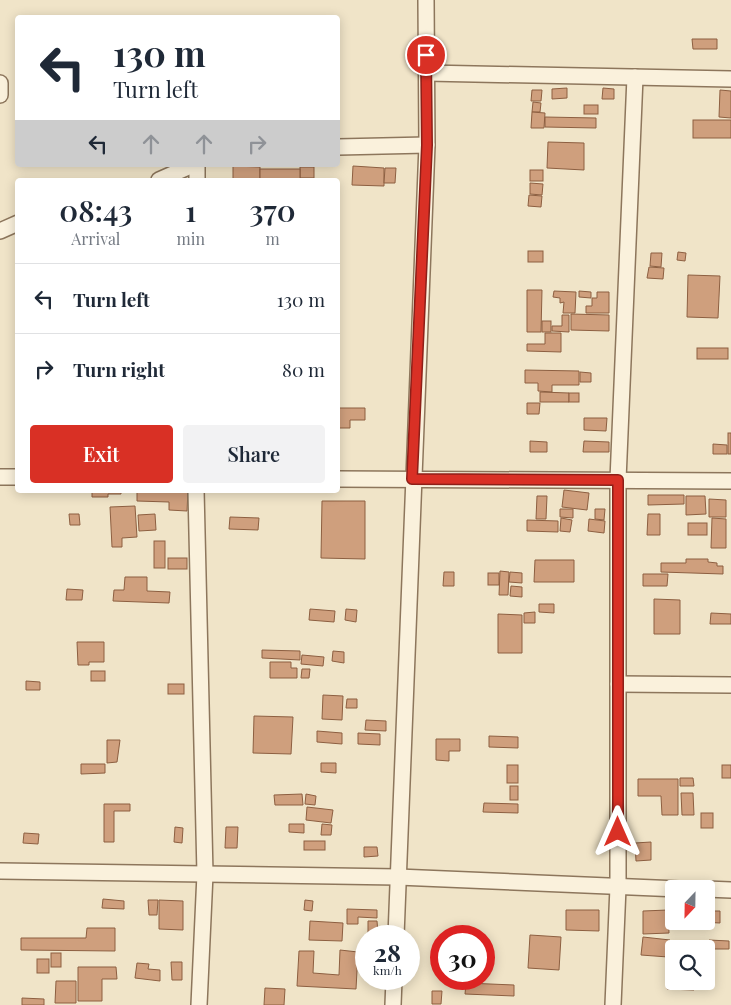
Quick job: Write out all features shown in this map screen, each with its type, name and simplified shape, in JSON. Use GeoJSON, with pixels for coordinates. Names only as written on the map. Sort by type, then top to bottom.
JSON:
{"type":"FeatureCollection","features":[{"type":"Feature","properties":{"kind":"street"},"geometry":{"type":"LineString","coordinates":[[396,925],[412,479],[427,145],[426,0]]}},
{"type":"Feature","properties":{"kind":"street"},"geometry":{"type":"LineString","coordinates":[[427,74],[731,79]]}},
{"type":"Feature","properties":{"kind":"street"},"geometry":{"type":"LineString","coordinates":[[613,1005],[618,887],[618,480],[635,77]]}},
{"type":"Feature","properties":{"kind":"street"},"geometry":{"type":"LineString","coordinates":[[0,83],[0,95]]}},
{"type":"Feature","properties":{"kind":"street"},"geometry":{"type":"LineString","coordinates":[[340,147],[427,145]]}},
{"type":"Feature","properties":{"kind":"street"},"geometry":{"type":"LineString","coordinates":[[164,178],[188,167]]}},
{"type":"Feature","properties":{"kind":"street"},"geometry":{"type":"LineString","coordinates":[[0,231],[15,225]]}},
{"type":"Feature","properties":{"kind":"street"},"geometry":{"type":"LineString","coordinates":[[0,477],[15,477]]}},
{"type":"Feature","properties":{"kind":"street"},"geometry":{"type":"LineString","coordinates":[[340,479],[731,481]]}},
{"type":"Feature","properties":{"kind":"street"},"geometry":{"type":"LineString","coordinates":[[196,493],[205,874],[198,1005]]}},
{"type":"Feature","properties":{"kind":"street"},"geometry":{"type":"LineString","coordinates":[[618,684],[731,685]]}},
{"type":"Feature","properties":{"kind":"street"},"geometry":{"type":"LineString","coordinates":[[0,871],[398,877],[665,889]]}},
{"type":"Feature","properties":{"kind":"street"},"geometry":{"type":"LineString","coordinates":[[715,890],[731,890]]}},
{"type":"Feature","properties":{"kind":"street"},"geometry":{"type":"LineString","coordinates":[[393,1005],[394,990]]}},
{"type":"Feature","properties":{"kind":"building"},"geometry":{"type":"Polygon","coordinates":[[[692,39],[717,39],[717,49],[693,49],[692,39]]]}},
{"type":"Feature","properties":{"kind":"building"},"geometry":{"type":"Polygon","coordinates":[[[567,88],[567,98],[552,99],[552,89],[567,88]]]}},
{"type":"Feature","properties":{"kind":"building"},"geometry":{"type":"Polygon","coordinates":[[[603,88],[614,89],[614,99],[602,99],[603,88]]]}},
{"type":"Feature","properties":{"kind":"building"},"geometry":{"type":"Polygon","coordinates":[[[532,90],[542,90],[541,101],[531,101],[532,90]]]}},
{"type":"Feature","properties":{"kind":"building"},"geometry":{"type":"Polygon","coordinates":[[[720,90],[731,91],[731,118],[719,117],[720,90]]]}},
{"type":"Feature","properties":{"kind":"building"},"geometry":{"type":"Polygon","coordinates":[[[533,102],[541,103],[540,112],[532,112],[533,102]]]}},
{"type":"Feature","properties":{"kind":"building"},"geometry":{"type":"Polygon","coordinates":[[[584,105],[598,105],[598,114],[584,114],[584,105]]]}},
{"type":"Feature","properties":{"kind":"building"},"geometry":{"type":"Polygon","coordinates":[[[532,112],[545,113],[544,128],[531,128],[532,112]]]}},
{"type":"Feature","properties":{"kind":"building"},"geometry":{"type":"Polygon","coordinates":[[[545,117],[596,118],[596,128],[545,127],[545,117]]]}},
{"type":"Feature","properties":{"kind":"building"},"geometry":{"type":"Polygon","coordinates":[[[693,120],[731,120],[731,138],[693,138],[693,120]]]}},
{"type":"Feature","properties":{"kind":"building"},"geometry":{"type":"Polygon","coordinates":[[[548,142],[584,143],[584,170],[547,168],[548,142]]]}},
{"type":"Feature","properties":{"kind":"building"},"geometry":{"type":"Polygon","coordinates":[[[353,166],[384,168],[384,186],[352,185],[353,166]]]}},
{"type":"Feature","properties":{"kind":"building"},"geometry":{"type":"Polygon","coordinates":[[[233,167],[260,167],[260,178],[233,178],[233,167]]]}},
{"type":"Feature","properties":{"kind":"building"},"geometry":{"type":"Polygon","coordinates":[[[300,167],[314,167],[314,178],[300,178],[300,167]]]}},
{"type":"Feature","properties":{"kind":"building"},"geometry":{"type":"Polygon","coordinates":[[[385,168],[396,168],[395,183],[384,183],[385,168]]]}},
{"type":"Feature","properties":{"kind":"building"},"geometry":{"type":"Polygon","coordinates":[[[260,169],[300,169],[300,178],[260,178],[260,169]]]}},
{"type":"Feature","properties":{"kind":"building"},"geometry":{"type":"Polygon","coordinates":[[[530,170],[543,170],[543,181],[530,181],[530,170]]]}},
{"type":"Feature","properties":{"kind":"building"},"geometry":{"type":"Polygon","coordinates":[[[530,183],[543,184],[542,195],[530,194],[530,183]]]}},
{"type":"Feature","properties":{"kind":"building"},"geometry":{"type":"Polygon","coordinates":[[[529,195],[542,196],[541,207],[528,206],[529,195]]]}},
{"type":"Feature","properties":{"kind":"building"},"geometry":{"type":"Polygon","coordinates":[[[528,251],[543,251],[543,262],[528,262],[528,251]]]}},
{"type":"Feature","properties":{"kind":"building"},"geometry":{"type":"Polygon","coordinates":[[[678,252],[686,253],[685,261],[677,260],[678,252]]]}},
{"type":"Feature","properties":{"kind":"building"},"geometry":{"type":"Polygon","coordinates":[[[651,253],[662,253],[661,267],[650,266],[651,253]]]}},
{"type":"Feature","properties":{"kind":"building"},"geometry":{"type":"Polygon","coordinates":[[[649,267],[664,268],[663,279],[647,278],[649,267]]]}},
{"type":"Feature","properties":{"kind":"building"},"geometry":{"type":"Polygon","coordinates":[[[688,275],[720,276],[718,318],[687,317],[688,275]]]}},
{"type":"Feature","properties":{"kind":"building"},"geometry":{"type":"Polygon","coordinates":[[[527,290],[542,290],[541,332],[527,332],[527,290]]]}},
{"type":"Feature","properties":{"kind":"building"},"geometry":{"type":"Polygon","coordinates":[[[554,291],[576,292],[575,313],[563,313],[564,302],[560,303],[560,298],[553,297],[554,291]]]}},
{"type":"Feature","properties":{"kind":"building"},"geometry":{"type":"Polygon","coordinates":[[[579,291],[591,292],[591,298],[579,297],[579,291]]]}},
{"type":"Feature","properties":{"kind":"building"},"geometry":{"type":"Polygon","coordinates":[[[597,292],[609,292],[609,313],[586,313],[586,306],[592,306],[592,298],[597,298],[597,292]]]}},
{"type":"Feature","properties":{"kind":"building"},"geometry":{"type":"Polygon","coordinates":[[[571,314],[609,315],[609,331],[571,330],[571,314]]]}},
{"type":"Feature","properties":{"kind":"building"},"geometry":{"type":"Polygon","coordinates":[[[562,315],[569,315],[569,332],[552,331],[552,326],[562,326],[562,315]]]}},
{"type":"Feature","properties":{"kind":"building"},"geometry":{"type":"Polygon","coordinates":[[[542,321],[551,321],[551,332],[542,332],[542,321]]]}},
{"type":"Feature","properties":{"kind":"building"},"geometry":{"type":"Polygon","coordinates":[[[545,333],[561,333],[561,352],[527,351],[527,344],[545,344],[545,333]]]}},
{"type":"Feature","properties":{"kind":"building"},"geometry":{"type":"Polygon","coordinates":[[[697,348],[728,348],[728,359],[697,359],[697,348]]]}},
{"type":"Feature","properties":{"kind":"building"},"geometry":{"type":"Polygon","coordinates":[[[525,370],[579,371],[579,385],[552,385],[552,392],[538,391],[538,383],[525,383],[525,370]]]}},
{"type":"Feature","properties":{"kind":"building"},"geometry":{"type":"Polygon","coordinates":[[[580,372],[591,373],[591,382],[580,382],[580,372]]]}},
{"type":"Feature","properties":{"kind":"building"},"geometry":{"type":"Polygon","coordinates":[[[540,392],[569,393],[569,402],[540,402],[540,392]]]}},
{"type":"Feature","properties":{"kind":"building"},"geometry":{"type":"Polygon","coordinates":[[[569,393],[579,393],[579,402],[569,402],[569,393]]]}},
{"type":"Feature","properties":{"kind":"building"},"geometry":{"type":"Polygon","coordinates":[[[527,403],[540,403],[539,414],[527,414],[527,403]]]}},
{"type":"Feature","properties":{"kind":"building"},"geometry":{"type":"Polygon","coordinates":[[[340,408],[365,408],[365,420],[350,420],[350,428],[340,428],[340,408]]]}},
{"type":"Feature","properties":{"kind":"building"},"geometry":{"type":"Polygon","coordinates":[[[584,418],[607,418],[606,431],[584,430],[584,418]]]}},
{"type":"Feature","properties":{"kind":"building"},"geometry":{"type":"Polygon","coordinates":[[[728,433],[731,433],[731,454],[728,454],[728,433]]]}},
{"type":"Feature","properties":{"kind":"building"},"geometry":{"type":"Polygon","coordinates":[[[530,441],[547,442],[547,452],[530,452],[530,441]]]}},
{"type":"Feature","properties":{"kind":"building"},"geometry":{"type":"Polygon","coordinates":[[[584,441],[609,442],[609,452],[583,452],[584,441]]]}},
{"type":"Feature","properties":{"kind":"building"},"geometry":{"type":"Polygon","coordinates":[[[713,444],[727,445],[727,454],[713,454],[713,444]]]}},
{"type":"Feature","properties":{"kind":"building"},"geometry":{"type":"Polygon","coordinates":[[[564,490],[589,493],[587,510],[562,507],[564,490]]]}},
{"type":"Feature","properties":{"kind":"building"},"geometry":{"type":"Polygon","coordinates":[[[92,493],[121,493],[108,494],[108,497],[92,497],[92,493]]]}},
{"type":"Feature","properties":{"kind":"building"},"geometry":{"type":"Polygon","coordinates":[[[137,493],[188,493],[187,511],[169,510],[169,502],[137,501],[137,493]]]}},
{"type":"Feature","properties":{"kind":"building"},"geometry":{"type":"Polygon","coordinates":[[[648,495],[684,495],[684,504],[648,505],[648,495]]]}},
{"type":"Feature","properties":{"kind":"building"},"geometry":{"type":"Polygon","coordinates":[[[537,496],[547,496],[546,519],[536,519],[537,496]]]}},
{"type":"Feature","properties":{"kind":"building"},"geometry":{"type":"Polygon","coordinates":[[[686,496],[705,496],[706,514],[686,515],[686,496]]]}},
{"type":"Feature","properties":{"kind":"building"},"geometry":{"type":"Polygon","coordinates":[[[709,499],[726,500],[726,517],[709,517],[709,499]]]}},
{"type":"Feature","properties":{"kind":"building"},"geometry":{"type":"Polygon","coordinates":[[[322,501],[365,501],[365,559],[321,558],[322,501]]]}},
{"type":"Feature","properties":{"kind":"building"},"geometry":{"type":"Polygon","coordinates":[[[135,506],[137,537],[122,538],[122,547],[112,547],[110,507],[135,506]]]}},
{"type":"Feature","properties":{"kind":"building"},"geometry":{"type":"Polygon","coordinates":[[[560,509],[573,509],[573,518],[560,517],[560,509]]]}},
{"type":"Feature","properties":{"kind":"building"},"geometry":{"type":"Polygon","coordinates":[[[595,509],[605,509],[604,520],[595,519],[595,509]]]}},
{"type":"Feature","properties":{"kind":"building"},"geometry":{"type":"Polygon","coordinates":[[[69,514],[79,514],[80,525],[70,525],[69,514]]]}},
{"type":"Feature","properties":{"kind":"building"},"geometry":{"type":"Polygon","coordinates":[[[155,514],[156,530],[139,531],[138,515],[155,514]]]}},
{"type":"Feature","properties":{"kind":"building"},"geometry":{"type":"Polygon","coordinates":[[[648,514],[660,514],[660,535],[647,535],[648,514]]]}},
{"type":"Feature","properties":{"kind":"building"},"geometry":{"type":"Polygon","coordinates":[[[230,517],[259,518],[258,530],[229,529],[230,517]]]}},
{"type":"Feature","properties":{"kind":"building"},"geometry":{"type":"Polygon","coordinates":[[[561,518],[572,520],[570,532],[560,531],[561,518]]]}},
{"type":"Feature","properties":{"kind":"building"},"geometry":{"type":"Polygon","coordinates":[[[712,518],[726,519],[726,548],[711,548],[712,518]]]}},
{"type":"Feature","properties":{"kind":"building"},"geometry":{"type":"Polygon","coordinates":[[[589,519],[605,521],[604,533],[588,531],[589,519]]]}},
{"type":"Feature","properties":{"kind":"building"},"geometry":{"type":"Polygon","coordinates":[[[527,520],[558,521],[558,532],[527,531],[527,520]]]}},
{"type":"Feature","properties":{"kind":"building"},"geometry":{"type":"Polygon","coordinates":[[[688,523],[707,523],[707,535],[688,535],[688,523]]]}},
{"type":"Feature","properties":{"kind":"building"},"geometry":{"type":"Polygon","coordinates":[[[154,541],[165,541],[165,568],[154,568],[154,541]]]}},
{"type":"Feature","properties":{"kind":"building"},"geometry":{"type":"Polygon","coordinates":[[[168,558],[187,558],[187,569],[168,569],[168,558]]]}},
{"type":"Feature","properties":{"kind":"building"},"geometry":{"type":"Polygon","coordinates":[[[686,559],[708,559],[708,562],[717,563],[717,566],[723,566],[723,574],[661,572],[661,563],[686,563],[686,559]]]}},
{"type":"Feature","properties":{"kind":"building"},"geometry":{"type":"Polygon","coordinates":[[[535,560],[574,560],[574,582],[534,582],[535,560]]]}},
{"type":"Feature","properties":{"kind":"building"},"geometry":{"type":"Polygon","coordinates":[[[500,571],[509,572],[508,595],[499,595],[500,571]]]}},
{"type":"Feature","properties":{"kind":"building"},"geometry":{"type":"Polygon","coordinates":[[[444,572],[454,572],[454,586],[443,586],[444,572]]]}},
{"type":"Feature","properties":{"kind":"building"},"geometry":{"type":"Polygon","coordinates":[[[510,572],[522,573],[522,583],[509,582],[510,572]]]}},
{"type":"Feature","properties":{"kind":"building"},"geometry":{"type":"Polygon","coordinates":[[[488,573],[499,573],[499,585],[488,585],[488,573]]]}},
{"type":"Feature","properties":{"kind":"building"},"geometry":{"type":"Polygon","coordinates":[[[643,574],[668,574],[667,586],[643,586],[643,574]]]}},
{"type":"Feature","properties":{"kind":"building"},"geometry":{"type":"Polygon","coordinates":[[[125,577],[147,577],[147,591],[170,592],[169,603],[113,601],[114,590],[124,590],[125,577]]]}},
{"type":"Feature","properties":{"kind":"building"},"geometry":{"type":"Polygon","coordinates":[[[511,586],[522,587],[522,597],[510,596],[511,586]]]}},
{"type":"Feature","properties":{"kind":"building"},"geometry":{"type":"Polygon","coordinates":[[[67,589],[83,590],[82,600],[66,600],[67,589]]]}},
{"type":"Feature","properties":{"kind":"building"},"geometry":{"type":"Polygon","coordinates":[[[654,599],[680,600],[680,634],[654,634],[654,599]]]}},
{"type":"Feature","properties":{"kind":"building"},"geometry":{"type":"Polygon","coordinates":[[[539,604],[554,604],[554,613],[539,612],[539,604]]]}},
{"type":"Feature","properties":{"kind":"building"},"geometry":{"type":"Polygon","coordinates":[[[310,609],[335,611],[334,622],[309,620],[310,609]]]}},
{"type":"Feature","properties":{"kind":"building"},"geometry":{"type":"Polygon","coordinates":[[[346,609],[357,610],[356,622],[345,620],[346,609]]]}},
{"type":"Feature","properties":{"kind":"building"},"geometry":{"type":"Polygon","coordinates":[[[535,612],[535,623],[524,623],[524,613],[535,612]]]}},
{"type":"Feature","properties":{"kind":"building"},"geometry":{"type":"Polygon","coordinates":[[[711,613],[731,614],[731,624],[710,624],[711,613]]]}},
{"type":"Feature","properties":{"kind":"building"},"geometry":{"type":"Polygon","coordinates":[[[498,614],[522,615],[522,653],[498,653],[498,614]]]}},
{"type":"Feature","properties":{"kind":"building"},"geometry":{"type":"Polygon","coordinates":[[[77,642],[104,642],[104,662],[89,662],[89,665],[78,665],[77,642]]]}},
{"type":"Feature","properties":{"kind":"building"},"geometry":{"type":"Polygon","coordinates":[[[262,650],[300,651],[300,660],[262,658],[262,650]]]}},
{"type":"Feature","properties":{"kind":"building"},"geometry":{"type":"Polygon","coordinates":[[[333,651],[344,652],[344,663],[332,661],[333,651]]]}},
{"type":"Feature","properties":{"kind":"building"},"geometry":{"type":"Polygon","coordinates":[[[302,655],[324,657],[323,666],[301,664],[302,655]]]}},
{"type":"Feature","properties":{"kind":"building"},"geometry":{"type":"Polygon","coordinates":[[[270,662],[291,662],[291,668],[297,668],[297,678],[270,678],[270,662]]]}},
{"type":"Feature","properties":{"kind":"building"},"geometry":{"type":"Polygon","coordinates":[[[302,669],[310,669],[309,678],[301,678],[302,669]]]}},
{"type":"Feature","properties":{"kind":"building"},"geometry":{"type":"Polygon","coordinates":[[[91,671],[105,671],[105,681],[91,681],[91,671]]]}},
{"type":"Feature","properties":{"kind":"building"},"geometry":{"type":"Polygon","coordinates":[[[26,681],[40,682],[40,690],[26,690],[26,681]]]}},
{"type":"Feature","properties":{"kind":"building"},"geometry":{"type":"Polygon","coordinates":[[[168,684],[184,684],[184,694],[168,694],[168,684]]]}},
{"type":"Feature","properties":{"kind":"building"},"geometry":{"type":"Polygon","coordinates":[[[323,695],[343,696],[342,720],[322,719],[323,695]]]}},
{"type":"Feature","properties":{"kind":"building"},"geometry":{"type":"Polygon","coordinates":[[[347,699],[357,699],[357,708],[346,708],[347,699]]]}},
{"type":"Feature","properties":{"kind":"building"},"geometry":{"type":"Polygon","coordinates":[[[254,716],[293,717],[291,754],[253,753],[254,716]]]}},
{"type":"Feature","properties":{"kind":"building"},"geometry":{"type":"Polygon","coordinates":[[[366,720],[386,721],[386,731],[365,730],[366,720]]]}},
{"type":"Feature","properties":{"kind":"building"},"geometry":{"type":"Polygon","coordinates":[[[317,731],[342,733],[342,744],[317,742],[317,731]]]}},
{"type":"Feature","properties":{"kind":"building"},"geometry":{"type":"Polygon","coordinates":[[[358,733],[380,734],[380,745],[358,744],[358,733]]]}},
{"type":"Feature","properties":{"kind":"building"},"geometry":{"type":"Polygon","coordinates":[[[489,736],[518,737],[518,748],[489,747],[489,736]]]}},
{"type":"Feature","properties":{"kind":"building"},"geometry":{"type":"Polygon","coordinates":[[[436,739],[460,739],[460,751],[449,751],[449,761],[436,760],[436,739]]]}},
{"type":"Feature","properties":{"kind":"building"},"geometry":{"type":"Polygon","coordinates":[[[107,740],[120,740],[117,762],[107,763],[107,740]]]}},
{"type":"Feature","properties":{"kind":"building"},"geometry":{"type":"Polygon","coordinates":[[[321,763],[336,763],[336,773],[321,772],[321,763]]]}},
{"type":"Feature","properties":{"kind":"building"},"geometry":{"type":"Polygon","coordinates":[[[81,764],[105,764],[105,773],[81,774],[81,764]]]}},
{"type":"Feature","properties":{"kind":"building"},"geometry":{"type":"Polygon","coordinates":[[[507,765],[518,765],[518,783],[507,783],[507,765]]]}},
{"type":"Feature","properties":{"kind":"building"},"geometry":{"type":"Polygon","coordinates":[[[722,765],[731,765],[731,778],[722,778],[722,765]]]}},
{"type":"Feature","properties":{"kind":"building"},"geometry":{"type":"Polygon","coordinates":[[[680,778],[693,778],[694,786],[680,786],[680,778]]]}},
{"type":"Feature","properties":{"kind":"building"},"geometry":{"type":"Polygon","coordinates":[[[638,779],[678,779],[678,815],[662,815],[661,796],[638,796],[638,779]]]}},
{"type":"Feature","properties":{"kind":"building"},"geometry":{"type":"Polygon","coordinates":[[[510,786],[518,786],[518,800],[510,800],[510,786]]]}},
{"type":"Feature","properties":{"kind":"building"},"geometry":{"type":"Polygon","coordinates":[[[681,793],[693,793],[694,815],[682,815],[681,793]]]}},
{"type":"Feature","properties":{"kind":"building"},"geometry":{"type":"Polygon","coordinates":[[[302,794],[303,805],[275,805],[274,795],[302,794]]]}},
{"type":"Feature","properties":{"kind":"building"},"geometry":{"type":"Polygon","coordinates":[[[306,794],[316,796],[315,805],[305,804],[306,794]]]}},
{"type":"Feature","properties":{"kind":"building"},"geometry":{"type":"Polygon","coordinates":[[[484,803],[518,804],[518,813],[483,812],[484,803]]]}},
{"type":"Feature","properties":{"kind":"building"},"geometry":{"type":"Polygon","coordinates":[[[104,804],[130,804],[130,811],[114,811],[114,842],[104,842],[104,804]]]}},
{"type":"Feature","properties":{"kind":"building"},"geometry":{"type":"Polygon","coordinates":[[[307,807],[333,810],[331,823],[306,820],[307,807]]]}},
{"type":"Feature","properties":{"kind":"building"},"geometry":{"type":"Polygon","coordinates":[[[701,813],[713,813],[713,828],[701,828],[701,813]]]}},
{"type":"Feature","properties":{"kind":"building"},"geometry":{"type":"Polygon","coordinates":[[[289,824],[304,824],[304,833],[289,832],[289,824]]]}},
{"type":"Feature","properties":{"kind":"building"},"geometry":{"type":"Polygon","coordinates":[[[322,824],[332,825],[331,835],[321,835],[322,824]]]}},
{"type":"Feature","properties":{"kind":"building"},"geometry":{"type":"Polygon","coordinates":[[[175,827],[183,828],[182,843],[174,842],[175,827]]]}},
{"type":"Feature","properties":{"kind":"building"},"geometry":{"type":"Polygon","coordinates":[[[226,827],[238,827],[237,848],[225,848],[226,827]]]}},
{"type":"Feature","properties":{"kind":"building"},"geometry":{"type":"Polygon","coordinates":[[[24,833],[39,834],[38,844],[23,843],[24,833]]]}},
{"type":"Feature","properties":{"kind":"building"},"geometry":{"type":"Polygon","coordinates":[[[304,841],[325,841],[325,850],[304,850],[304,841]]]}},
{"type":"Feature","properties":{"kind":"building"},"geometry":{"type":"Polygon","coordinates":[[[651,842],[651,860],[636,861],[635,843],[651,842]]]}},
{"type":"Feature","properties":{"kind":"building"},"geometry":{"type":"Polygon","coordinates":[[[364,847],[377,847],[378,856],[364,857],[364,847]]]}},
{"type":"Feature","properties":{"kind":"building"},"geometry":{"type":"Polygon","coordinates":[[[103,899],[124,901],[124,909],[102,908],[103,899]]]}},
{"type":"Feature","properties":{"kind":"building"},"geometry":{"type":"Polygon","coordinates":[[[148,900],[158,900],[157,915],[149,915],[148,900]]]}},
{"type":"Feature","properties":{"kind":"building"},"geometry":{"type":"Polygon","coordinates":[[[159,900],[183,901],[183,930],[159,929],[159,900]]]}},
{"type":"Feature","properties":{"kind":"building"},"geometry":{"type":"Polygon","coordinates":[[[305,900],[313,901],[312,911],[304,910],[305,900]]]}},
{"type":"Feature","properties":{"kind":"building"},"geometry":{"type":"Polygon","coordinates":[[[347,909],[377,910],[377,918],[358,917],[358,924],[347,924],[347,909]]]}},
{"type":"Feature","properties":{"kind":"building"},"geometry":{"type":"Polygon","coordinates":[[[566,910],[599,910],[599,931],[566,930],[566,910]]]}},
{"type":"Feature","properties":{"kind":"building"},"geometry":{"type":"Polygon","coordinates":[[[665,910],[665,930],[669,930],[669,933],[643,934],[643,911],[665,910]]]}},
{"type":"Feature","properties":{"kind":"building"},"geometry":{"type":"Polygon","coordinates":[[[715,911],[720,911],[720,923],[715,923],[715,911]]]}},
{"type":"Feature","properties":{"kind":"building"},"geometry":{"type":"Polygon","coordinates":[[[310,921],[343,923],[342,941],[309,940],[310,921]]]}},
{"type":"Feature","properties":{"kind":"building"},"geometry":{"type":"Polygon","coordinates":[[[368,921],[377,921],[377,925],[368,925],[368,921]]]}},
{"type":"Feature","properties":{"kind":"building"},"geometry":{"type":"Polygon","coordinates":[[[87,928],[115,928],[115,951],[21,950],[21,938],[86,938],[87,928]]]}},
{"type":"Feature","properties":{"kind":"building"},"geometry":{"type":"Polygon","coordinates":[[[530,935],[561,937],[559,970],[528,968],[530,935]]]}},
{"type":"Feature","properties":{"kind":"building"},"geometry":{"type":"Polygon","coordinates":[[[643,937],[670,940],[665,940],[665,957],[641,955],[643,937]]]}},
{"type":"Feature","properties":{"kind":"building"},"geometry":{"type":"Polygon","coordinates":[[[715,940],[729,941],[729,949],[715,949],[715,940]]]}},
{"type":"Feature","properties":{"kind":"building"},"geometry":{"type":"Polygon","coordinates":[[[340,950],[355,952],[355,989],[297,986],[299,951],[314,951],[313,973],[339,975],[340,950]]]}},
{"type":"Feature","properties":{"kind":"building"},"geometry":{"type":"Polygon","coordinates":[[[51,953],[61,953],[61,967],[51,967],[51,953]]]}},
{"type":"Feature","properties":{"kind":"building"},"geometry":{"type":"Polygon","coordinates":[[[37,959],[49,959],[49,973],[37,973],[37,959]]]}},
{"type":"Feature","properties":{"kind":"building"},"geometry":{"type":"Polygon","coordinates":[[[171,962],[182,962],[182,980],[172,980],[171,962]]]}},
{"type":"Feature","properties":{"kind":"building"},"geometry":{"type":"Polygon","coordinates":[[[137,963],[149,964],[148,969],[160,970],[160,981],[135,978],[137,963]]]}},
{"type":"Feature","properties":{"kind":"building"},"geometry":{"type":"Polygon","coordinates":[[[78,967],[116,967],[117,979],[102,979],[102,1001],[78,1001],[78,967]]]}},
{"type":"Feature","properties":{"kind":"building"},"geometry":{"type":"Polygon","coordinates":[[[56,981],[76,981],[76,1003],[55,1003],[56,981]]]}},
{"type":"Feature","properties":{"kind":"building"},"geometry":{"type":"Polygon","coordinates":[[[495,984],[514,985],[514,996],[465,994],[465,990],[495,990],[495,984]]]}},
{"type":"Feature","properties":{"kind":"building"},"geometry":{"type":"Polygon","coordinates":[[[265,988],[285,989],[284,1005],[264,1005],[265,988]]]}},
{"type":"Feature","properties":{"kind":"building"},"geometry":{"type":"Polygon","coordinates":[[[432,991],[442,991],[441,1004],[432,1004],[432,991]]]}},
{"type":"Feature","properties":{"kind":"building"},"geometry":{"type":"Polygon","coordinates":[[[22,998],[44,999],[44,1005],[22,1005],[22,998]]]}},
{"type":"Feature","properties":{"kind":"route"},"geometry":{"type":"LineString","coordinates":[[426,55],[427,145],[412,479],[618,480],[618,832]]}}]}
